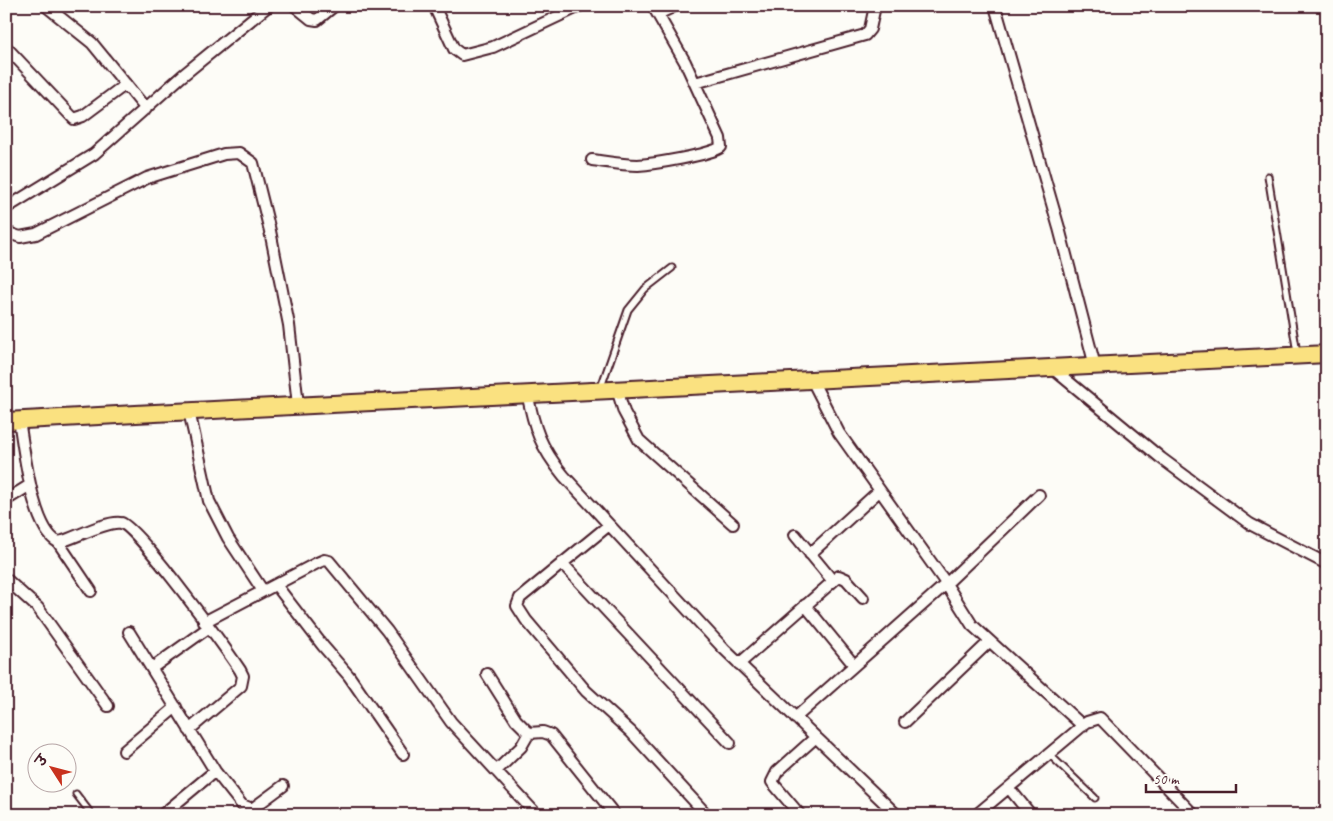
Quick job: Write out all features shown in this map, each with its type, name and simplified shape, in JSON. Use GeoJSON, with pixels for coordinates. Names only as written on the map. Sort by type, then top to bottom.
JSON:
{"type":"FeatureCollection","features":[{"type":"Feature","properties":{"kind":"main road"},"geometry":{"type":"LineString","coordinates":[[13,420],[527,392],[617,390],[1327,354]]}},
{"type":"Feature","properties":{"kind":"street"},"geometry":{"type":"LineString","coordinates":[[46,6],[92,43],[146,109]]}},
{"type":"Feature","properties":{"kind":"street"},"geometry":{"type":"LineString","coordinates":[[6,208],[94,154],[268,6]]}},
{"type":"Feature","properties":{"kind":"street"},"geometry":{"type":"LineString","coordinates":[[295,6],[311,19],[317,20],[334,6]]}},
{"type":"Feature","properties":{"kind":"street"},"geometry":{"type":"LineString","coordinates":[[434,6],[454,49],[462,55],[493,47],[580,6]]}},
{"type":"Feature","properties":{"kind":"street"},"geometry":{"type":"LineString","coordinates":[[592,160],[637,165],[717,150],[722,143],[694,83],[656,10],[675,6]]}},
{"type":"Feature","properties":{"kind":"street"},"geometry":{"type":"LineString","coordinates":[[694,83],[865,35],[870,29],[875,6]]}},
{"type":"Feature","properties":{"kind":"street"},"geometry":{"type":"LineString","coordinates":[[996,6],[1059,228],[1095,366]]}},
{"type":"Feature","properties":{"kind":"street"},"geometry":{"type":"LineString","coordinates":[[6,47],[74,119],[83,116],[126,84]]}},
{"type":"Feature","properties":{"kind":"street"},"geometry":{"type":"LineString","coordinates":[[6,232],[20,237],[36,234],[147,178],[224,154],[239,153],[253,162],[270,231],[289,325],[298,405]]}},
{"type":"Feature","properties":{"kind":"street"},"geometry":{"type":"LineString","coordinates":[[1052,368],[1161,458],[1250,524],[1327,564]]}},
{"type":"Feature","properties":{"kind":"street"},"geometry":{"type":"LineString","coordinates":[[812,380],[839,433],[946,584],[972,624],[989,642],[1083,726]]}},
{"type":"Feature","properties":{"kind":"street"},"geometry":{"type":"LineString","coordinates":[[617,390],[624,412],[639,440],[733,524]]}},
{"type":"Feature","properties":{"kind":"street"},"geometry":{"type":"LineString","coordinates":[[527,392],[533,425],[542,448],[564,476],[739,664],[897,815]]}},
{"type":"Feature","properties":{"kind":"street"},"geometry":{"type":"LineString","coordinates":[[190,411],[209,501],[228,538],[263,591]]}},
{"type":"Feature","properties":{"kind":"street"},"geometry":{"type":"LineString","coordinates":[[13,420],[30,485],[46,532],[58,542],[92,592]]}},
{"type":"Feature","properties":{"kind":"street"},"geometry":{"type":"LineString","coordinates":[[6,500],[30,485]]}},
{"type":"Feature","properties":{"kind":"street"},"geometry":{"type":"LineString","coordinates":[[810,554],[879,491]]}},
{"type":"Feature","properties":{"kind":"street"},"geometry":{"type":"LineString","coordinates":[[795,718],[946,584],[1038,495]]}},
{"type":"Feature","properties":{"kind":"street"},"geometry":{"type":"LineString","coordinates":[[58,542],[115,522],[129,526],[177,584],[240,670],[243,681],[234,693],[189,730]]}},
{"type":"Feature","properties":{"kind":"street"},"geometry":{"type":"LineString","coordinates":[[609,525],[520,598],[517,606],[586,691],[631,732],[706,815]]}},
{"type":"Feature","properties":{"kind":"street"},"geometry":{"type":"LineString","coordinates":[[795,536],[832,580]]}},
{"type":"Feature","properties":{"kind":"street"},"geometry":{"type":"LineString","coordinates":[[152,668],[206,625],[263,591],[324,560],[329,561],[387,631],[451,722],[537,815]]}},
{"type":"Feature","properties":{"kind":"street"},"geometry":{"type":"LineString","coordinates":[[562,564],[730,743]]}},
{"type":"Feature","properties":{"kind":"street"},"geometry":{"type":"LineString","coordinates":[[739,664],[832,580],[843,576],[862,598]]}},
{"type":"Feature","properties":{"kind":"street"},"geometry":{"type":"LineString","coordinates":[[6,579],[42,614],[108,706]]}},
{"type":"Feature","properties":{"kind":"street"},"geometry":{"type":"LineString","coordinates":[[276,585],[323,646],[349,676],[403,754]]}},
{"type":"Feature","properties":{"kind":"street"},"geometry":{"type":"LineString","coordinates":[[805,604],[854,666]]}},
{"type":"Feature","properties":{"kind":"street"},"geometry":{"type":"LineString","coordinates":[[129,632],[214,772],[242,805],[252,809],[283,786]]}},
{"type":"Feature","properties":{"kind":"street"},"geometry":{"type":"LineString","coordinates":[[905,722],[989,642]]}},
{"type":"Feature","properties":{"kind":"street"},"geometry":{"type":"LineString","coordinates":[[487,674],[516,720],[530,733],[543,732],[551,735],[615,815]]}},
{"type":"Feature","properties":{"kind":"street"},"geometry":{"type":"LineString","coordinates":[[124,751],[176,707]]}},
{"type":"Feature","properties":{"kind":"street"},"geometry":{"type":"LineString","coordinates":[[976,815],[1083,726],[1094,719],[1100,718],[1107,723],[1194,815]]}},
{"type":"Feature","properties":{"kind":"street"},"geometry":{"type":"LineString","coordinates":[[496,772],[521,747],[530,733]]}},
{"type":"Feature","properties":{"kind":"street"},"geometry":{"type":"LineString","coordinates":[[800,815],[772,782],[777,772],[816,737]]}},
{"type":"Feature","properties":{"kind":"street"},"geometry":{"type":"LineString","coordinates":[[169,813],[214,772]]}},
{"type":"Feature","properties":{"kind":"street"},"geometry":{"type":"LineString","coordinates":[[1009,788],[1031,815]]}},
{"type":"Feature","properties":{"kind":"lane"},"geometry":{"type":"LineString","coordinates":[[1268,176],[1298,356]]}},
{"type":"Feature","properties":{"kind":"lane"},"geometry":{"type":"LineString","coordinates":[[600,390],[628,310],[645,289],[672,268]]}},
{"type":"Feature","properties":{"kind":"lane"},"geometry":{"type":"LineString","coordinates":[[1049,754],[1094,798]]}},
{"type":"Feature","properties":{"kind":"lane"},"geometry":{"type":"LineString","coordinates":[[76,794],[92,815]]}}]}
